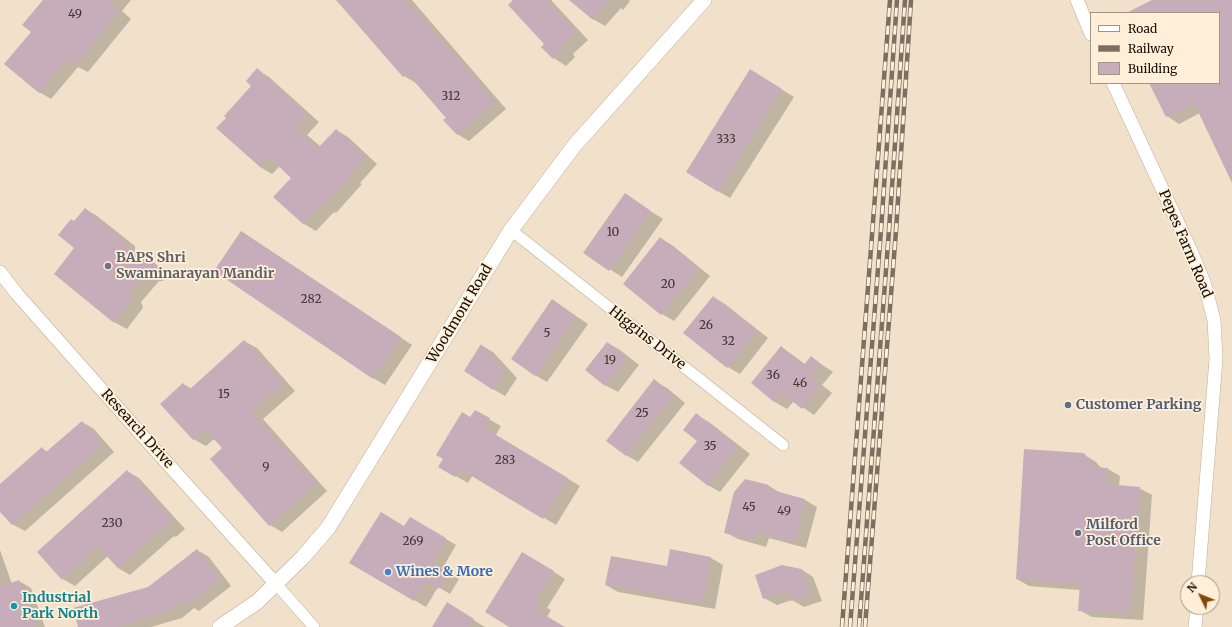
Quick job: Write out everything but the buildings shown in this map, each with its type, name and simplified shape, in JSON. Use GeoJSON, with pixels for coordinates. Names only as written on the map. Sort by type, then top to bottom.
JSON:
{"type":"FeatureCollection","features":[{"type":"Feature","properties":{"kind":"main road","name":"Woodmont Road"},"geometry":{"type":"LineString","coordinates":[[220,627],[257,602],[304,557],[328,528],[511,230],[574,146],[704,0]]}},
{"type":"Feature","properties":{"kind":"street"},"geometry":{"type":"LineString","coordinates":[[1077,0],[1090,32]]}},
{"type":"Feature","properties":{"kind":"street","name":"Pepes Farm Road"},"geometry":{"type":"LineString","coordinates":[[1113,84],[1191,251],[1204,282],[1214,320],[1216,359],[1199,575]]}},
{"type":"Feature","properties":{"kind":"street","name":"Higgins Drive"},"geometry":{"type":"LineString","coordinates":[[511,230],[783,445]]}},
{"type":"Feature","properties":{"kind":"street","name":"Research Drive"},"geometry":{"type":"LineString","coordinates":[[0,272],[17,294],[155,450],[276,584]]}},
{"type":"Feature","properties":{"kind":"street"},"geometry":{"type":"LineString","coordinates":[[276,584],[314,627]]}},
{"type":"Feature","properties":{"kind":"street"},"geometry":{"type":"LineString","coordinates":[[1195,627],[1196,615]]}},
{"type":"Feature","properties":{"kind":"railway"},"geometry":{"type":"LineString","coordinates":[[842,627],[890,0]]}},
{"type":"Feature","properties":{"kind":"railway"},"geometry":{"type":"LineString","coordinates":[[850,627],[881,230],[897,0]]}},
{"type":"Feature","properties":{"kind":"railway"},"geometry":{"type":"LineString","coordinates":[[859,627],[905,0]]}},
{"type":"Feature","properties":{"kind":"railway"},"geometry":{"type":"LineString","coordinates":[[865,627],[896,231],[911,0]]}},
{"type":"Feature","properties":{"kind":"place","name":"BAPS Shri Swaminarayan Mandir"},"geometry":{"type":"Point","coordinates":[108,266]}},
{"type":"Feature","properties":{"kind":"place","name":"Customer Parking"},"geometry":{"type":"Point","coordinates":[1068,405]}},
{"type":"Feature","properties":{"kind":"place","name":"Milford Post Office"},"geometry":{"type":"Point","coordinates":[1078,533]}},
{"type":"Feature","properties":{"kind":"place","name":"Wines & More"},"geometry":{"type":"Point","coordinates":[388,572]}},
{"type":"Feature","properties":{"kind":"place","name":"Industrial Park North"},"geometry":{"type":"Point","coordinates":[14,606]}}]}
